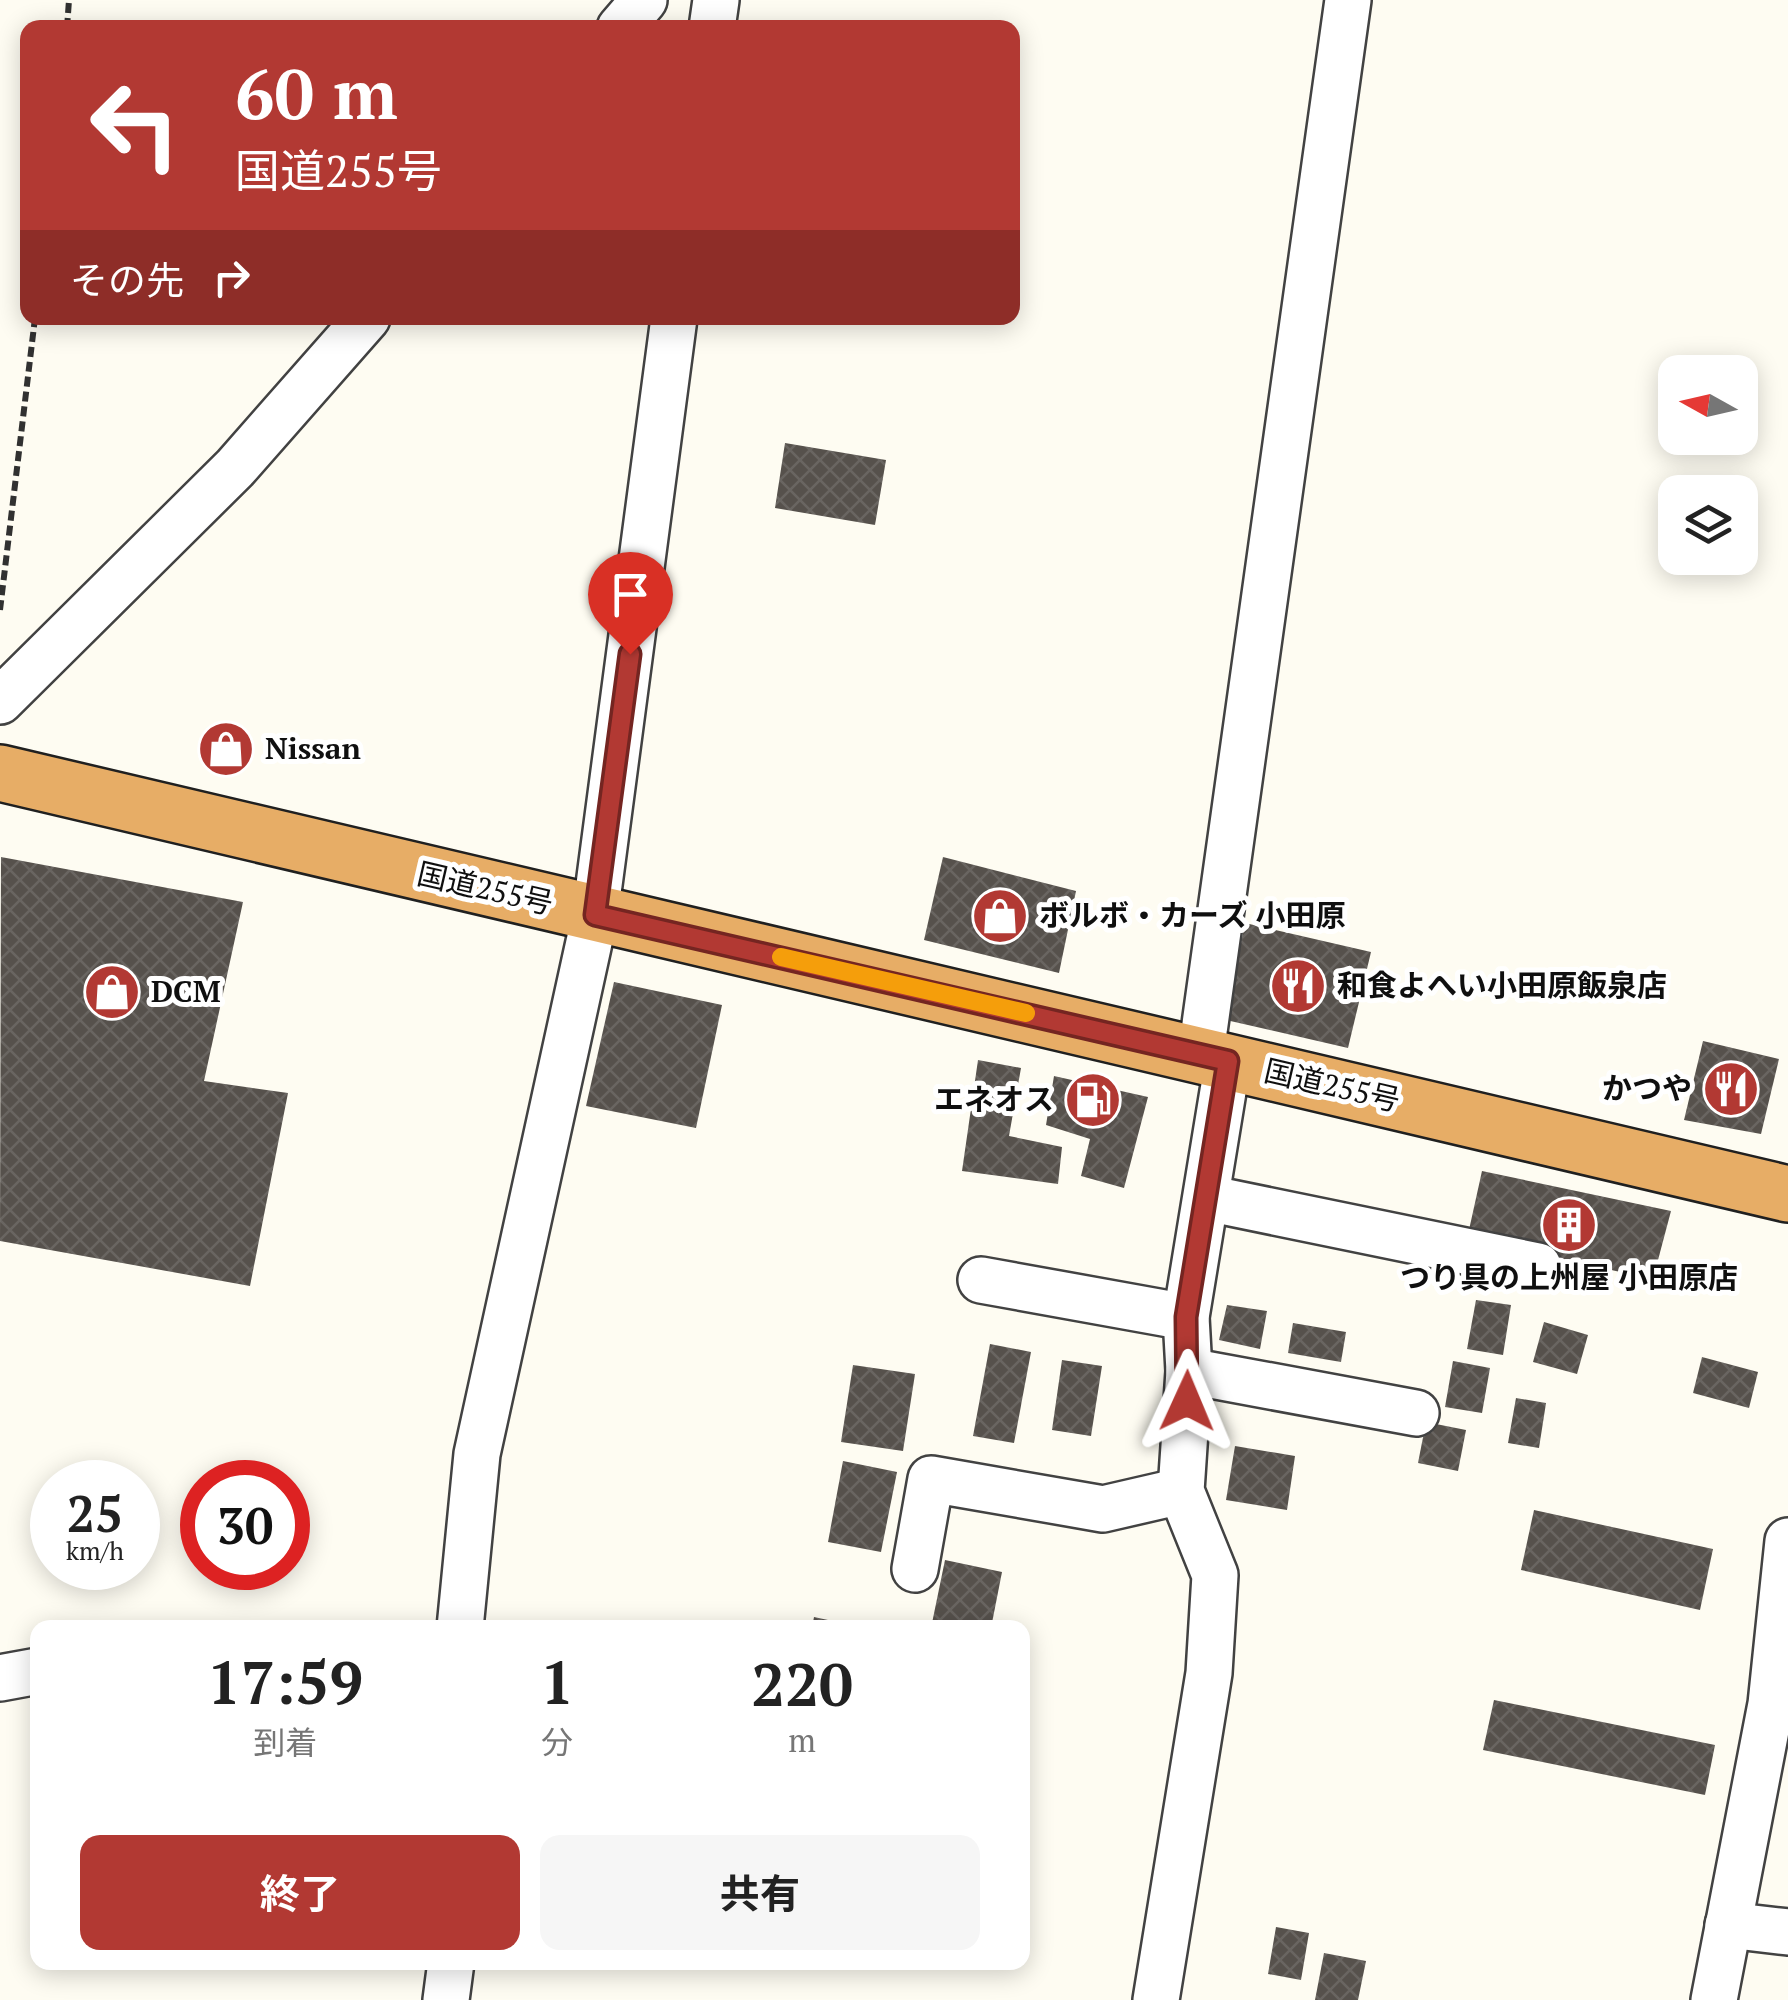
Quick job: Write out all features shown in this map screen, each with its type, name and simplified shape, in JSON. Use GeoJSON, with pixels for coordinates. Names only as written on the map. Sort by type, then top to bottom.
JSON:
{"type":"FeatureCollection","features":[{"type":"Feature","properties":{"kind":"highway","name":"国道255号"},"geometry":{"type":"LineString","coordinates":[[0,773],[1788,1194]]}},
{"type":"Feature","properties":{"kind":"street"},"geometry":{"type":"LineString","coordinates":[[627,20],[644,0]]}},
{"type":"Feature","properties":{"kind":"street"},"geometry":{"type":"LineString","coordinates":[[1156,2000],[1210,1673],[1215,1575],[1181,1491],[1188,1371],[1186,1317],[1207,1198],[1214,1057],[1348,0]]}},
{"type":"Feature","properties":{"kind":"street"},"geometry":{"type":"LineString","coordinates":[[0,700],[236,468],[360,325]]}},
{"type":"Feature","properties":{"kind":"street"},"geometry":{"type":"LineString","coordinates":[[461,1620],[477,1454],[595,915],[673,325]]}},
{"type":"Feature","properties":{"kind":"street"},"geometry":{"type":"LineString","coordinates":[[1207,1198],[1538,1266]]}},
{"type":"Feature","properties":{"kind":"street"},"geometry":{"type":"LineString","coordinates":[[981,1280],[1186,1317]]}},
{"type":"Feature","properties":{"kind":"street"},"geometry":{"type":"LineString","coordinates":[[1188,1371],[1416,1412]]}},
{"type":"Feature","properties":{"kind":"street"},"geometry":{"type":"LineString","coordinates":[[914,1569],[931,1479],[1103,1509],[1181,1491]]}},
{"type":"Feature","properties":{"kind":"street"},"geometry":{"type":"LineString","coordinates":[[1714,2000],[1780,1705],[1788,1541]]}},
{"type":"Feature","properties":{"kind":"street"},"geometry":{"type":"LineString","coordinates":[[0,1678],[30,1672]]}},
{"type":"Feature","properties":{"kind":"street"},"geometry":{"type":"LineString","coordinates":[[1728,1925],[1788,1932]]}},
{"type":"Feature","properties":{"kind":"street"},"geometry":{"type":"LineString","coordinates":[[446,2000],[450,1970]]}},
{"type":"Feature","properties":{"kind":"path"},"geometry":{"type":"LineString","coordinates":[[0,610],[34,325]]}},
{"type":"Feature","properties":{"kind":"building"},"geometry":{"type":"Polygon","coordinates":[[[785,443],[886,460],[875,525],[775,508],[785,443]]]}},
{"type":"Feature","properties":{"kind":"building","name":"DCM"},"geometry":{"type":"Polygon","coordinates":[[[1,857],[243,902],[204,1081],[288,1093],[250,1286],[0,1241],[1,857]]]}},
{"type":"Feature","properties":{"kind":"building","name":"ボルボ・カーズ 小田原"},"geometry":{"type":"Polygon","coordinates":[[[943,857],[1076,891],[1059,973],[924,940],[943,857]]]}},
{"type":"Feature","properties":{"kind":"building","name":"和食よへい小田原飯泉店"},"geometry":{"type":"Polygon","coordinates":[[[1245,923],[1371,952],[1348,1048],[1226,1020],[1245,923]]]}},
{"type":"Feature","properties":{"kind":"building"},"geometry":{"type":"Polygon","coordinates":[[[614,982],[722,1005],[696,1128],[586,1106],[614,982]]]}},
{"type":"Feature","properties":{"kind":"building","name":"かつや"},"geometry":{"type":"Polygon","coordinates":[[[1703,1041],[1779,1059],[1761,1134],[1684,1120],[1703,1041]]]}},
{"type":"Feature","properties":{"kind":"building"},"geometry":{"type":"Polygon","coordinates":[[[978,1060],[1021,1068],[1009,1136],[1062,1147],[1058,1184],[962,1171],[978,1060]]]}},
{"type":"Feature","properties":{"kind":"building"},"geometry":{"type":"Polygon","coordinates":[[[1054,1076],[1148,1097],[1124,1188],[1081,1176],[1090,1139],[1046,1125],[1054,1076]]]}},
{"type":"Feature","properties":{"kind":"building","name":"つり具の上州屋 小田原店"},"geometry":{"type":"Polygon","coordinates":[[[1482,1171],[1671,1211],[1653,1279],[1467,1239],[1482,1171]]]}},
{"type":"Feature","properties":{"kind":"building"},"geometry":{"type":"Polygon","coordinates":[[[1476,1300],[1511,1305],[1503,1355],[1467,1349],[1476,1300]]]}},
{"type":"Feature","properties":{"kind":"building"},"geometry":{"type":"Polygon","coordinates":[[[1227,1305],[1267,1311],[1260,1349],[1219,1340],[1227,1305]]]}},
{"type":"Feature","properties":{"kind":"building"},"geometry":{"type":"Polygon","coordinates":[[[1544,1322],[1588,1335],[1577,1374],[1533,1362],[1544,1322]]]}},
{"type":"Feature","properties":{"kind":"building"},"geometry":{"type":"Polygon","coordinates":[[[1293,1323],[1346,1332],[1341,1362],[1288,1353],[1293,1323]]]}},
{"type":"Feature","properties":{"kind":"building"},"geometry":{"type":"Polygon","coordinates":[[[990,1344],[1031,1352],[1014,1443],[973,1436],[990,1344]]]}},
{"type":"Feature","properties":{"kind":"building"},"geometry":{"type":"Polygon","coordinates":[[[1702,1357],[1758,1372],[1749,1408],[1693,1393],[1702,1357]]]}},
{"type":"Feature","properties":{"kind":"building"},"geometry":{"type":"Polygon","coordinates":[[[1062,1360],[1102,1366],[1091,1436],[1052,1430],[1062,1360]]]}},
{"type":"Feature","properties":{"kind":"building"},"geometry":{"type":"Polygon","coordinates":[[[1453,1361],[1490,1368],[1482,1413],[1445,1407],[1453,1361]]]}},
{"type":"Feature","properties":{"kind":"building"},"geometry":{"type":"Polygon","coordinates":[[[853,1365],[915,1374],[903,1451],[841,1442],[853,1365]]]}},
{"type":"Feature","properties":{"kind":"building"},"geometry":{"type":"Polygon","coordinates":[[[1516,1398],[1546,1403],[1539,1448],[1508,1443],[1516,1398]]]}},
{"type":"Feature","properties":{"kind":"building"},"geometry":{"type":"Polygon","coordinates":[[[1426,1422],[1466,1430],[1458,1471],[1418,1463],[1426,1422]]]}},
{"type":"Feature","properties":{"kind":"building"},"geometry":{"type":"Polygon","coordinates":[[[1235,1446],[1295,1456],[1287,1510],[1226,1500],[1235,1446]]]}},
{"type":"Feature","properties":{"kind":"building"},"geometry":{"type":"Polygon","coordinates":[[[843,1461],[897,1472],[881,1552],[828,1542],[843,1461]]]}},
{"type":"Feature","properties":{"kind":"building"},"geometry":{"type":"Polygon","coordinates":[[[1534,1510],[1713,1549],[1700,1610],[1521,1570],[1534,1510]]]}},
{"type":"Feature","properties":{"kind":"building"},"geometry":{"type":"Polygon","coordinates":[[[945,1560],[1002,1572],[993,1620],[933,1620],[945,1560]]]}},
{"type":"Feature","properties":{"kind":"building"},"geometry":{"type":"Polygon","coordinates":[[[1494,1700],[1715,1745],[1705,1795],[1483,1750],[1494,1700]]]}},
{"type":"Feature","properties":{"kind":"building"},"geometry":{"type":"Polygon","coordinates":[[[1276,1927],[1309,1933],[1301,1980],[1268,1974],[1276,1927]]]}},
{"type":"Feature","properties":{"kind":"building"},"geometry":{"type":"Polygon","coordinates":[[[1324,1953],[1366,1961],[1358,2000],[1315,2000],[1324,1953]]]}},
{"type":"Feature","properties":{"kind":"slow traffic"},"geometry":{"type":"LineString","coordinates":[[781,957],[1026,1013]]}},
{"type":"Feature","properties":{"kind":"place","name":"Nissan"},"geometry":{"type":"Point","coordinates":[226,749]}},
{"type":"Feature","properties":{"kind":"place","name":"ボルボ・カーズ 小田原"},"geometry":{"type":"Point","coordinates":[1000,916]}},
{"type":"Feature","properties":{"kind":"place","name":"和食よへい小田原飯泉店"},"geometry":{"type":"Point","coordinates":[1298,986]}},
{"type":"Feature","properties":{"kind":"place","name":"DCM"},"geometry":{"type":"Point","coordinates":[112,992]}},
{"type":"Feature","properties":{"kind":"place","name":"かつや"},"geometry":{"type":"Point","coordinates":[1731,1089]}},
{"type":"Feature","properties":{"kind":"place","name":"エネオス"},"geometry":{"type":"Point","coordinates":[1093,1100]}},
{"type":"Feature","properties":{"kind":"place","name":"つり具の上州屋 小田原店"},"geometry":{"type":"Point","coordinates":[1569,1225]}},
{"type":"Feature","properties":{"kind":"route"},"geometry":{"type":"LineString","coordinates":[[630,654],[595,915],[1228,1061],[1186,1317],[1187,1401]]}}]}
